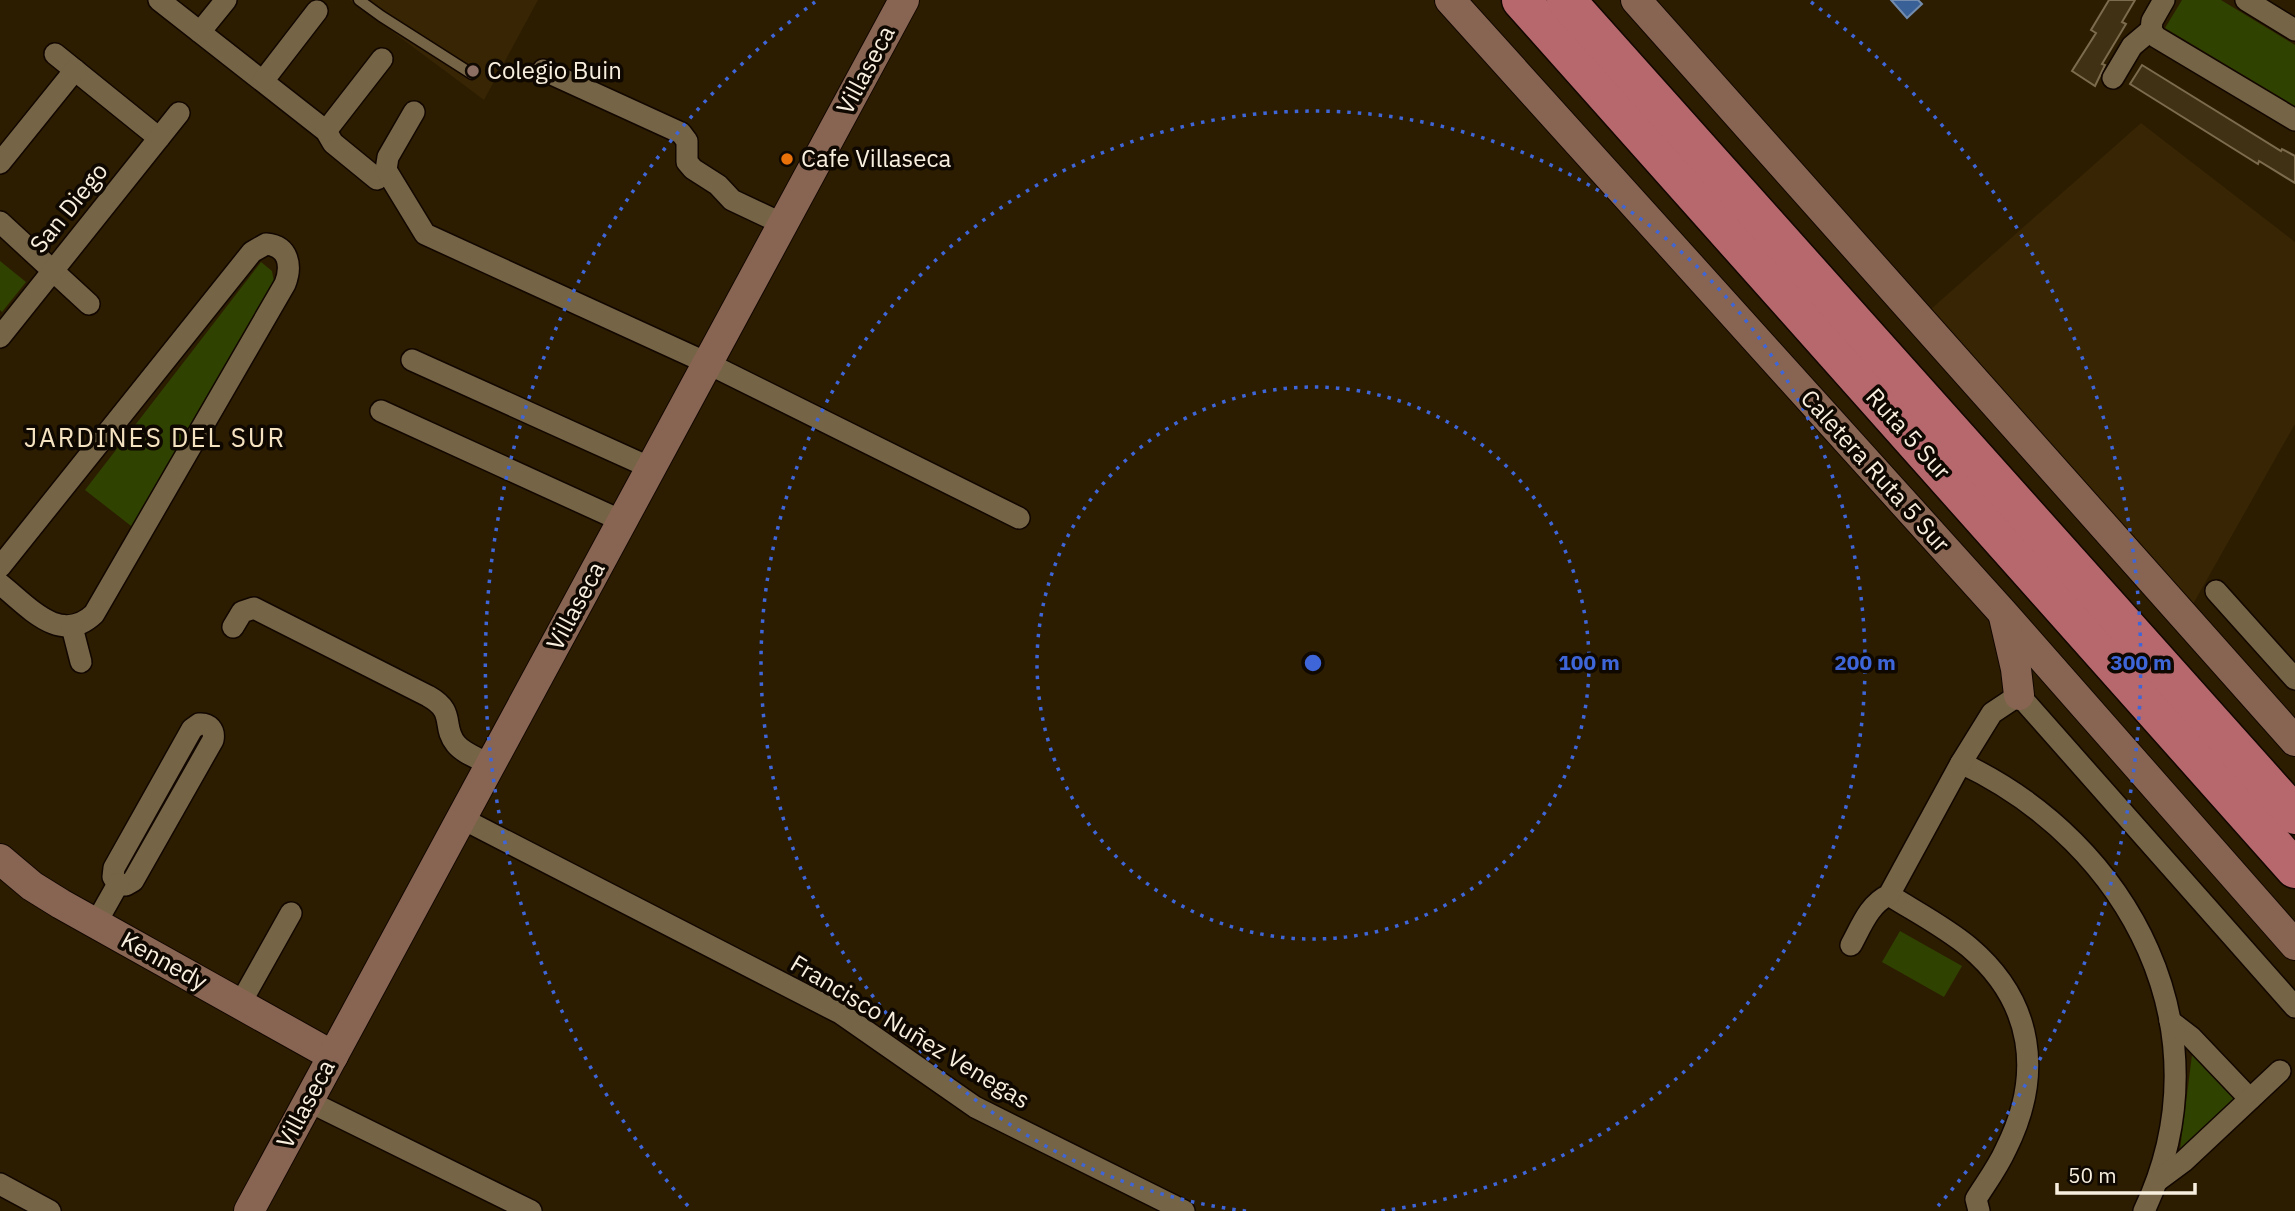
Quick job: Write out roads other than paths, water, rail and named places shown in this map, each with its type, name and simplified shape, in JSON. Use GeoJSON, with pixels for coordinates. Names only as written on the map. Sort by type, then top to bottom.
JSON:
{"type":"FeatureCollection","features":[{"type":"Feature","properties":{"kind":"highway","name":"Ruta 5 Sur"},"geometry":{"type":"LineString","coordinates":[[1521,0],[2295,869]]}},
{"type":"Feature","properties":{"kind":"highway","name":"Ruta 5 Sur"},"geometry":{"type":"LineString","coordinates":[[1566,0],[2295,815]]}},
{"type":"Feature","properties":{"kind":"main road","name":"Villaseca"},"geometry":{"type":"LineString","coordinates":[[251,1210],[904,0]]}},
{"type":"Feature","properties":{"kind":"main road","name":"Caletera Ruta 5 Sur"},"geometry":{"type":"LineString","coordinates":[[1450,0],[2003,613],[2295,945]]}},
{"type":"Feature","properties":{"kind":"main road"},"geometry":{"type":"LineString","coordinates":[[1636,0],[2295,741]]}},
{"type":"Feature","properties":{"kind":"main road"},"geometry":{"type":"LineString","coordinates":[[2003,613],[2019,695]]}},
{"type":"Feature","properties":{"kind":"main road","name":"Kennedy"},"geometry":{"type":"LineString","coordinates":[[0,860],[32,886],[333,1056]]}},
{"type":"Feature","properties":{"kind":"street"},"geometry":{"type":"LineString","coordinates":[[159,0],[326,131],[333,143],[377,179]]}},
{"type":"Feature","properties":{"kind":"street"},"geometry":{"type":"LineString","coordinates":[[200,32],[226,0]]}},
{"type":"Feature","properties":{"kind":"street"},"geometry":{"type":"LineString","coordinates":[[2164,0],[2152,21],[2151,30],[2156,37],[2295,120]]}},
{"type":"Feature","properties":{"kind":"street"},"geometry":{"type":"LineString","coordinates":[[2246,0],[2295,30]]}},
{"type":"Feature","properties":{"kind":"street"},"geometry":{"type":"LineString","coordinates":[[263,81],[317,11]]}},
{"type":"Feature","properties":{"kind":"street"},"geometry":{"type":"LineString","coordinates":[[2113,78],[2132,46],[2151,30]]}},
{"type":"Feature","properties":{"kind":"street"},"geometry":{"type":"LineString","coordinates":[[55,54],[159,138]]}},
{"type":"Feature","properties":{"kind":"street"},"geometry":{"type":"LineString","coordinates":[[326,131],[382,59]]}},
{"type":"Feature","properties":{"kind":"street"},"geometry":{"type":"LineString","coordinates":[[0,163],[75,70]]}},
{"type":"Feature","properties":{"kind":"street"},"geometry":{"type":"LineString","coordinates":[[542,70],[681,133],[687,141],[687,162],[692,169],[718,185],[732,200],[783,224]]}},
{"type":"Feature","properties":{"kind":"street"},"geometry":{"type":"LineString","coordinates":[[415,112],[388,157],[386,170],[425,234],[707,363],[1019,518]]}},
{"type":"Feature","properties":{"kind":"street","name":"San Diego"},"geometry":{"type":"LineString","coordinates":[[0,337],[179,113]]}},
{"type":"Feature","properties":{"kind":"street"},"geometry":{"type":"LineString","coordinates":[[0,222],[89,304]]}},
{"type":"Feature","properties":{"kind":"street"},"geometry":{"type":"LineString","coordinates":[[0,567],[252,252],[266,244],[278,247],[286,256],[289,268],[285,284],[99,608],[88,620],[72,627],[64,627],[49,623],[0,584]]}},
{"type":"Feature","properties":{"kind":"street"},"geometry":{"type":"LineString","coordinates":[[412,360],[651,468]]}},
{"type":"Feature","properties":{"kind":"street"},"geometry":{"type":"LineString","coordinates":[[381,411],[622,521]]}},
{"type":"Feature","properties":{"kind":"street"},"geometry":{"type":"LineString","coordinates":[[2216,591],[2295,679]]}},
{"type":"Feature","properties":{"kind":"street"},"geometry":{"type":"LineString","coordinates":[[233,627],[242,612],[254,608],[436,700],[446,713],[451,736],[458,746],[490,765]]}},
{"type":"Feature","properties":{"kind":"street"},"geometry":{"type":"LineString","coordinates":[[72,627],[81,662]]}},
{"type":"Feature","properties":{"kind":"street"},"geometry":{"type":"LineString","coordinates":[[1851,945],[1871,909],[1889,895],[1961,763],[1992,713],[2019,695],[2295,1007]]}},
{"type":"Feature","properties":{"kind":"street"},"geometry":{"type":"LineString","coordinates":[[199,724],[207,725],[213,731],[213,740],[176,805],[133,881],[126,885],[118,884],[113,877],[114,868],[192,729],[199,724]]}},
{"type":"Feature","properties":{"kind":"street"},"geometry":{"type":"LineString","coordinates":[[1961,763],[2042,814],[2071,838],[2116,890],[2144,937],[2158,971],[2174,1048],[2174,1102],[2157,1181],[2144,1211]]}},
{"type":"Feature","properties":{"kind":"street"},"geometry":{"type":"LineString","coordinates":[[156,793],[176,805]]}},
{"type":"Feature","properties":{"kind":"street","name":"Francisco Nuñez Venegas"},"geometry":{"type":"LineString","coordinates":[[461,818],[830,1008],[975,1107],[1184,1211]]}},
{"type":"Feature","properties":{"kind":"street"},"geometry":{"type":"LineString","coordinates":[[96,923],[118,884]]}},
{"type":"Feature","properties":{"kind":"street"},"geometry":{"type":"LineString","coordinates":[[1889,895],[1970,948],[1998,977],[2021,1018],[2026,1035],[2028,1069],[2021,1111],[2007,1149],[1976,1199],[1979,1211]]}},
{"type":"Feature","properties":{"kind":"street"},"geometry":{"type":"LineString","coordinates":[[240,1004],[291,913]]}},
{"type":"Feature","properties":{"kind":"street"},"geometry":{"type":"LineString","coordinates":[[2170,1021],[2192,1037],[2250,1099]]}},
{"type":"Feature","properties":{"kind":"street"},"geometry":{"type":"LineString","coordinates":[[2157,1181],[2184,1161],[2280,1071]]}},
{"type":"Feature","properties":{"kind":"street"},"geometry":{"type":"LineString","coordinates":[[308,1101],[531,1211]]}},
{"type":"Feature","properties":{"kind":"street"},"geometry":{"type":"LineString","coordinates":[[0,1184],[50,1211]]}},
{"type":"Feature","properties":{"kind":"lane"},"geometry":{"type":"LineString","coordinates":[[359,0],[472,74]]}},
{"type":"Feature","properties":{"kind":"water"},"geometry":{"type":"Polygon","coordinates":[[[1891,0],[1918,0],[1922,4],[1907,18],[1891,0]]]}},
{"type":"Feature","properties":{"kind":"place","name":"Colegio Buin"},"geometry":{"type":"Point","coordinates":[473,71]}},
{"type":"Feature","properties":{"kind":"place","name":"Cafe Villaseca"},"geometry":{"type":"Point","coordinates":[787,159]}},
{"type":"Feature","properties":{"kind":"district","name":"JARDINES DEL SUR"},"geometry":{"type":"Point","coordinates":[155,438]}}]}
